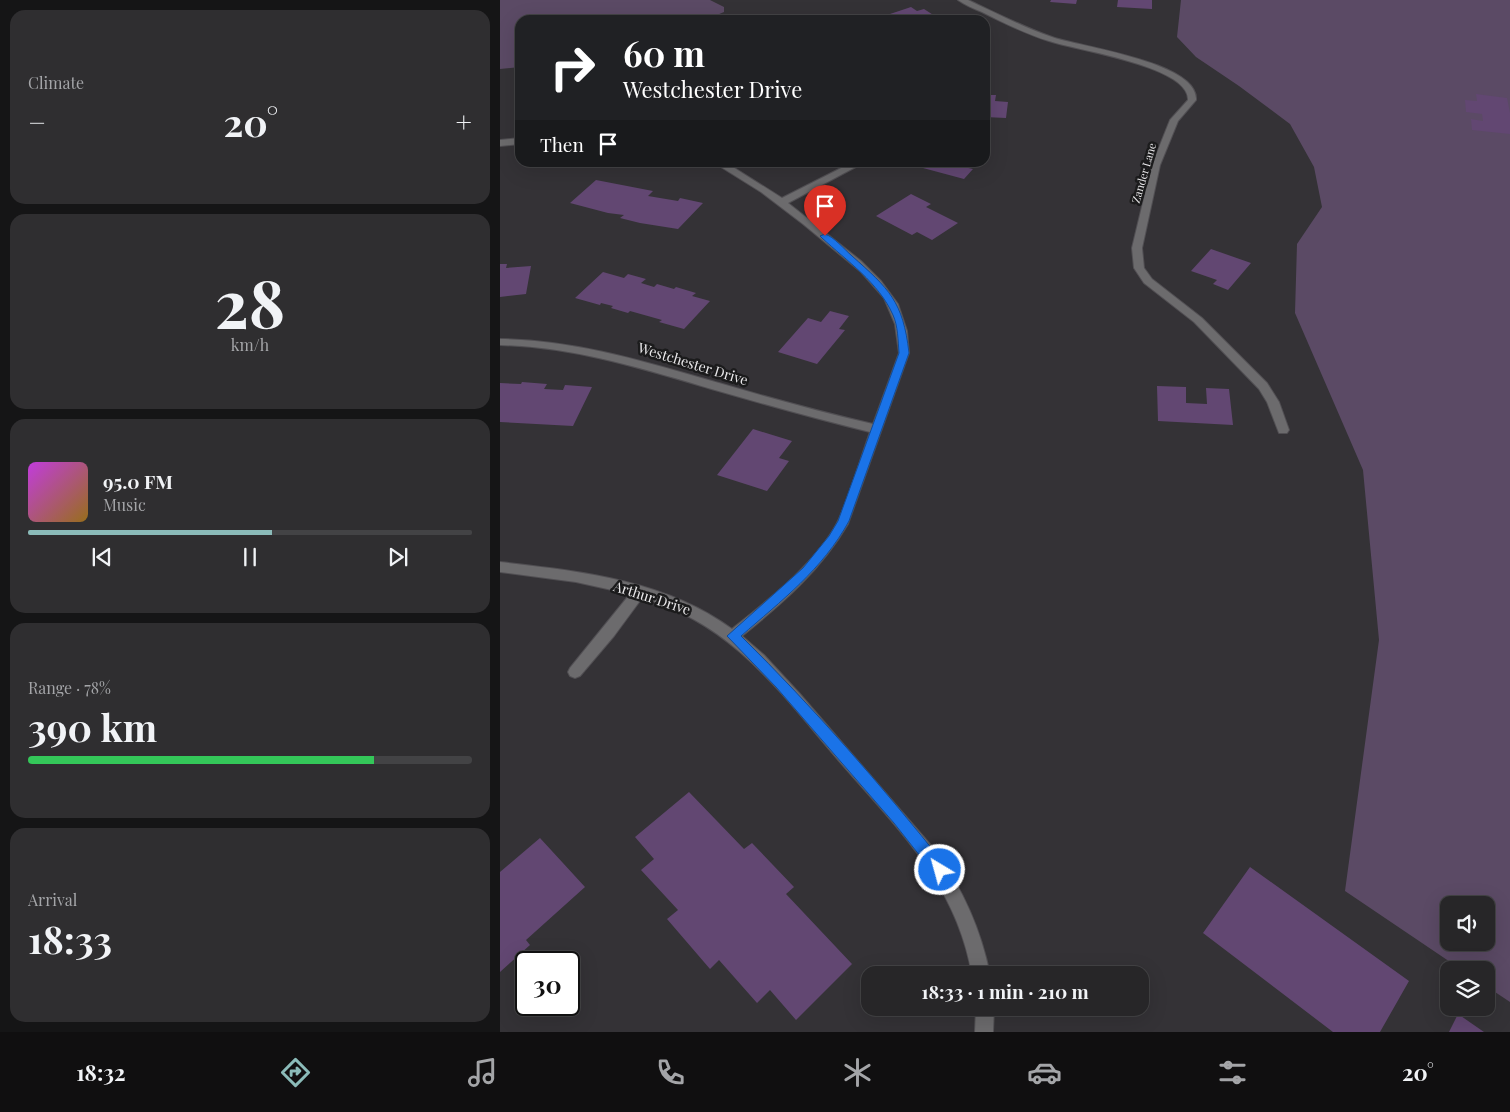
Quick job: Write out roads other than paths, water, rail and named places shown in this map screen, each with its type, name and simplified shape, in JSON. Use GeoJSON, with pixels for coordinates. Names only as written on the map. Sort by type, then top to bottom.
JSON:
{"type":"FeatureCollection","features":[{"type":"Feature","properties":{"kind":"street","name":"Zander Lane"},"geometry":{"type":"LineString","coordinates":[[962,0],[1021,27],[1061,42],[1154,67],[1181,80],[1192,90],[1192,100],[1174,120],[1156,165],[1137,248],[1137,263],[1148,281],[1198,320],[1263,386],[1273,402],[1283,430]]}},
{"type":"Feature","properties":{"kind":"street"},"geometry":{"type":"LineString","coordinates":[[500,143],[515,142]]}},
{"type":"Feature","properties":{"kind":"street"},"geometry":{"type":"LineString","coordinates":[[726,167],[761,187],[782,202],[869,274],[882,288],[897,314],[904,353],[844,521],[833,540],[807,571],[733,636]]}},
{"type":"Feature","properties":{"kind":"street"},"geometry":{"type":"LineString","coordinates":[[782,202],[851,167]]}},
{"type":"Feature","properties":{"kind":"street","name":"Westchester Drive"},"geometry":{"type":"LineString","coordinates":[[500,342],[543,343],[592,351],[766,402],[876,429]]}},
{"type":"Feature","properties":{"kind":"street","name":"Arthur Drive"},"geometry":{"type":"LineString","coordinates":[[500,567],[580,578],[639,592],[698,614],[733,636],[780,683],[899,818],[940,870],[965,920],[978,966]]}},
{"type":"Feature","properties":{"kind":"street"},"geometry":{"type":"LineString","coordinates":[[575,672],[610,632],[639,592]]}},
{"type":"Feature","properties":{"kind":"street"},"geometry":{"type":"LineString","coordinates":[[984,1016],[984,1032]]}}]}
